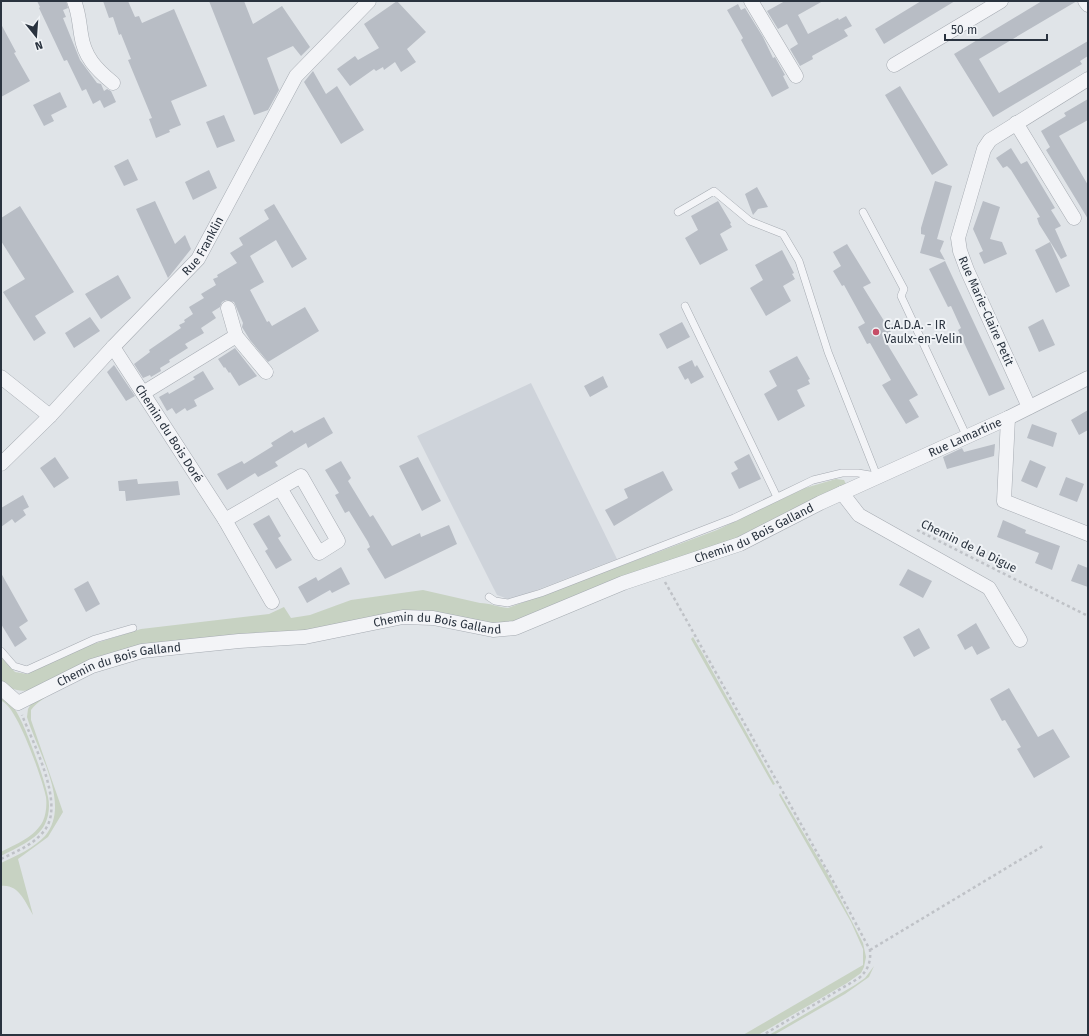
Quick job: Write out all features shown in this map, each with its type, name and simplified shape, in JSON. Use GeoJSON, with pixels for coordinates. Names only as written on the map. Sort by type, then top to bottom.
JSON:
{"type":"FeatureCollection","features":[{"type":"Feature","properties":{"kind":"street"},"geometry":{"type":"LineString","coordinates":[[74,1],[79,14],[81,36],[87,54],[95,69],[113,83]]}},
{"type":"Feature","properties":{"kind":"street","name":"Rue Franklin"},"geometry":{"type":"LineString","coordinates":[[1,464],[50,416],[113,347],[198,259],[296,76],[369,1]]}},
{"type":"Feature","properties":{"kind":"street"},"geometry":{"type":"LineString","coordinates":[[752,1],[796,76]]}},
{"type":"Feature","properties":{"kind":"street"},"geometry":{"type":"LineString","coordinates":[[894,65],[1001,1]]}},
{"type":"Feature","properties":{"kind":"street"},"geometry":{"type":"LineString","coordinates":[[1085,1],[1088,6]]}},
{"type":"Feature","properties":{"kind":"street","name":"Rue Marie-Claire Petit"},"geometry":{"type":"LineString","coordinates":[[1029,407],[966,270],[958,238],[984,149],[990,140],[1088,79]]}},
{"type":"Feature","properties":{"kind":"street"},"geometry":{"type":"LineString","coordinates":[[1016,123],[1074,218]]}},
{"type":"Feature","properties":{"kind":"street"},"geometry":{"type":"LineString","coordinates":[[228,308],[236,336],[266,372]]}},
{"type":"Feature","properties":{"kind":"street"},"geometry":{"type":"LineString","coordinates":[[143,393],[236,336]]}},
{"type":"Feature","properties":{"kind":"street","name":"Chemin du Bois Doré"},"geometry":{"type":"LineString","coordinates":[[113,347],[225,520],[272,602]]}},
{"type":"Feature","properties":{"kind":"street"},"geometry":{"type":"LineString","coordinates":[[1,377],[50,416]]}},
{"type":"Feature","properties":{"kind":"street","name":"Rue Lamartine"},"geometry":{"type":"LineString","coordinates":[[842,493],[966,435],[1008,418],[1088,378]]}},
{"type":"Feature","properties":{"kind":"street"},"geometry":{"type":"LineString","coordinates":[[1008,418],[1004,501],[1088,534]]}},
{"type":"Feature","properties":{"kind":"street"},"geometry":{"type":"LineString","coordinates":[[225,520],[280,488],[301,476],[338,541],[319,554],[280,488]]}},
{"type":"Feature","properties":{"kind":"street"},"geometry":{"type":"LineString","coordinates":[[842,493],[859,515],[989,588],[1020,640]]}},
{"type":"Feature","properties":{"kind":"street","name":"Chemin du Bois Galland"},"geometry":{"type":"LineString","coordinates":[[18,703],[92,666],[142,651],[231,641],[305,637],[403,617],[433,618],[478,628],[508,629],[522,626],[623,583],[733,547],[842,493]]}},
{"type":"Feature","properties":{"kind":"street"},"geometry":{"type":"LineString","coordinates":[[1,688],[18,703]]}},
{"type":"Feature","properties":{"kind":"lane"},"geometry":{"type":"LineString","coordinates":[[678,212],[714,191],[750,221],[783,234],[799,261],[828,352],[877,476]]}},
{"type":"Feature","properties":{"kind":"lane"},"geometry":{"type":"LineString","coordinates":[[863,212],[904,289],[901,296],[966,435]]}},
{"type":"Feature","properties":{"kind":"lane"},"geometry":{"type":"LineString","coordinates":[[685,306],[741,419],[777,497]]}},
{"type":"Feature","properties":{"kind":"lane"},"geometry":{"type":"LineString","coordinates":[[489,597],[495,601],[508,603],[530,596],[712,528],[813,480],[828,476],[858,473],[877,476]]}},
{"type":"Feature","properties":{"kind":"lane"},"geometry":{"type":"LineString","coordinates":[[1,651],[14,666],[27,670],[95,639],[133,628]]}},
{"type":"Feature","properties":{"kind":"path","name":"Chemin de la Digue"},"geometry":{"type":"LineString","coordinates":[[913,528],[1088,616]]}},
{"type":"Feature","properties":{"kind":"path"},"geometry":{"type":"LineString","coordinates":[[659,571],[838,890],[870,950],[870,961],[868,967],[859,978],[763,1035]]}},
{"type":"Feature","properties":{"kind":"path"},"geometry":{"type":"LineString","coordinates":[[1,859],[27,846],[35,840],[45,830],[51,820],[52,811],[50,789],[18,703]]}},
{"type":"Feature","properties":{"kind":"path"},"geometry":{"type":"LineString","coordinates":[[870,950],[1043,846]]}},
{"type":"Feature","properties":{"kind":"shaded area"},"geometry":{"type":"Polygon","coordinates":[[[531,383],[617,559],[511,600],[497,595],[417,436],[531,383]]]}},
{"type":"Feature","properties":{"kind":"green space"},"geometry":{"type":"Polygon","coordinates":[[[836,479],[844,480],[846,484],[750,534],[501,626],[450,615],[302,633],[146,646],[31,690],[14,690],[1,680],[1,657],[15,672],[27,674],[90,645],[141,629],[269,614],[284,607],[291,618],[310,615],[351,600],[423,590],[508,608],[717,530],[805,488],[836,479]]]}},
{"type":"Feature","properties":{"kind":"green space"},"geometry":{"type":"Polygon","coordinates":[[[693,637],[775,784],[773,785],[691,639],[693,637]]]}},
{"type":"Feature","properties":{"kind":"green space"},"geometry":{"type":"Polygon","coordinates":[[[105,668],[54,692],[31,710],[31,720],[63,812],[48,837],[18,859],[33,915],[17,891],[7,886],[1,886],[1,863],[19,855],[45,836],[52,823],[55,809],[54,793],[50,777],[27,717],[28,709],[32,702],[69,683],[105,668]]]}},
{"type":"Feature","properties":{"kind":"green space"},"geometry":{"type":"Polygon","coordinates":[[[1,695],[14,708],[23,725],[43,778],[49,807],[45,824],[37,835],[26,843],[1,856],[1,852],[25,840],[40,827],[45,815],[46,797],[34,760],[21,728],[7,705],[1,701],[1,695]]]}},
{"type":"Feature","properties":{"kind":"green space"},"geometry":{"type":"Polygon","coordinates":[[[780,793],[827,873],[863,943],[866,957],[861,973],[847,983],[758,1035],[743,1035],[863,965],[863,949],[851,922],[779,795],[780,793]]]}},
{"type":"Feature","properties":{"kind":"green space"},"geometry":{"type":"Polygon","coordinates":[[[874,966],[869,977],[845,994],[774,1035],[769,1035],[855,985],[865,978],[874,966]]]}},
{"type":"Feature","properties":{"kind":"building"},"geometry":{"type":"Polygon","coordinates":[[[37,1],[66,1],[68,8],[63,10],[66,17],[63,18],[80,60],[97,83],[101,84],[104,91],[107,89],[111,91],[116,102],[104,108],[100,100],[93,104],[86,89],[82,91],[67,60],[64,61],[37,1]]]}},
{"type":"Feature","properties":{"kind":"building"},"geometry":{"type":"Polygon","coordinates":[[[103,1],[128,1],[135,17],[139,16],[142,23],[174,9],[207,86],[171,101],[181,125],[169,130],[170,132],[156,138],[149,119],[152,118],[128,60],[131,59],[121,34],[119,35],[113,17],[109,18],[103,1]]]}},
{"type":"Feature","properties":{"kind":"building"},"geometry":{"type":"Polygon","coordinates":[[[209,1],[244,1],[253,24],[282,6],[310,47],[301,56],[293,46],[267,58],[279,90],[268,110],[254,115],[209,1]]]}},
{"type":"Feature","properties":{"kind":"building"},"geometry":{"type":"Polygon","coordinates":[[[397,1],[426,32],[407,49],[416,62],[401,72],[395,62],[384,70],[383,67],[376,71],[374,69],[350,86],[337,69],[355,56],[358,60],[379,48],[364,24],[397,1]]]}},
{"type":"Feature","properties":{"kind":"building"},"geometry":{"type":"Polygon","coordinates":[[[785,1],[823,1],[798,15],[808,34],[838,18],[839,20],[846,16],[852,26],[844,30],[848,36],[812,56],[813,59],[800,66],[790,49],[798,44],[787,24],[778,29],[767,11],[785,1]]]}},
{"type":"Feature","properties":{"kind":"building"},"geometry":{"type":"Polygon","coordinates":[[[921,1],[955,1],[884,44],[875,29],[921,1]]]}},
{"type":"Feature","properties":{"kind":"building"},"geometry":{"type":"Polygon","coordinates":[[[1042,1],[1077,1],[979,59],[999,93],[1088,41],[1088,56],[1080,61],[1082,64],[993,117],[954,54],[1042,1]]]}},
{"type":"Feature","properties":{"kind":"building"},"geometry":{"type":"Polygon","coordinates":[[[738,4],[741,10],[745,8],[763,37],[773,58],[775,57],[785,75],[783,76],[789,88],[772,97],[741,40],[743,38],[727,10],[738,4]]]}},
{"type":"Feature","properties":{"kind":"building"},"geometry":{"type":"Polygon","coordinates":[[[1,24],[16,52],[14,53],[30,81],[1,97],[1,24]]]}},
{"type":"Feature","properties":{"kind":"building"},"geometry":{"type":"Polygon","coordinates":[[[313,71],[326,94],[337,86],[364,130],[341,144],[304,82],[313,71]]]}},
{"type":"Feature","properties":{"kind":"building"},"geometry":{"type":"Polygon","coordinates":[[[900,86],[948,165],[932,175],[885,95],[900,86]]]}},
{"type":"Feature","properties":{"kind":"building"},"geometry":{"type":"Polygon","coordinates":[[[60,92],[67,107],[51,115],[54,121],[44,126],[33,105],[60,92]]]}},
{"type":"Feature","properties":{"kind":"building"},"geometry":{"type":"Polygon","coordinates":[[[1088,99],[1088,120],[1059,136],[1088,185],[1088,219],[1046,150],[1050,147],[1041,131],[1066,116],[1064,113],[1088,99]]]}},
{"type":"Feature","properties":{"kind":"building"},"geometry":{"type":"Polygon","coordinates":[[[224,115],[235,141],[217,148],[206,122],[224,115]]]}},
{"type":"Feature","properties":{"kind":"building"},"geometry":{"type":"Polygon","coordinates":[[[1011,148],[1021,164],[1027,161],[1055,208],[1051,210],[1061,226],[1055,229],[1067,256],[1061,259],[1039,224],[1037,218],[1040,217],[1011,170],[1007,166],[1003,168],[996,158],[1011,148]]]}},
{"type":"Feature","properties":{"kind":"building"},"geometry":{"type":"Polygon","coordinates":[[[128,159],[138,180],[124,186],[114,166],[128,159]]]}},
{"type":"Feature","properties":{"kind":"building"},"geometry":{"type":"Polygon","coordinates":[[[209,170],[217,188],[193,200],[185,182],[209,170]]]}},
{"type":"Feature","properties":{"kind":"building"},"geometry":{"type":"Polygon","coordinates":[[[935,181],[952,186],[937,239],[944,241],[940,251],[945,260],[920,253],[925,235],[921,234],[921,228],[935,181]]]}},
{"type":"Feature","properties":{"kind":"building"},"geometry":{"type":"Polygon","coordinates":[[[757,187],[768,207],[758,209],[753,215],[745,194],[757,187]]]}},
{"type":"Feature","properties":{"kind":"building"},"geometry":{"type":"Polygon","coordinates":[[[155,201],[175,244],[185,235],[191,249],[168,278],[136,209],[155,201]]]}},
{"type":"Feature","properties":{"kind":"building"},"geometry":{"type":"Polygon","coordinates":[[[718,201],[732,227],[720,234],[728,250],[700,265],[685,238],[698,230],[691,216],[718,201]]]}},
{"type":"Feature","properties":{"kind":"building"},"geometry":{"type":"Polygon","coordinates":[[[983,201],[1000,207],[990,239],[1002,242],[1007,254],[984,264],[979,253],[983,251],[973,229],[983,201]]]}},
{"type":"Feature","properties":{"kind":"building"},"geometry":{"type":"Polygon","coordinates":[[[274,204],[307,259],[292,268],[276,240],[250,256],[264,282],[250,290],[267,322],[269,321],[272,326],[305,307],[319,331],[268,362],[250,340],[242,327],[243,323],[234,302],[226,300],[222,302],[220,307],[212,312],[216,318],[201,328],[204,333],[185,344],[188,348],[169,360],[170,362],[160,368],[161,371],[151,377],[150,375],[143,378],[134,364],[150,352],[149,350],[181,328],[179,325],[185,322],[184,320],[193,314],[189,307],[204,298],[201,294],[216,285],[213,279],[237,263],[230,253],[243,245],[239,238],[269,219],[264,210],[274,204]]]}},
{"type":"Feature","properties":{"kind":"building"},"geometry":{"type":"Polygon","coordinates":[[[20,206],[74,292],[35,316],[46,333],[34,341],[3,292],[25,279],[1,241],[1,218],[20,206]]]}},
{"type":"Feature","properties":{"kind":"building"},"geometry":{"type":"Polygon","coordinates":[[[1050,242],[1070,286],[1056,293],[1035,250],[1050,242]]]}},
{"type":"Feature","properties":{"kind":"building","name":"C.A.D.A. - IR Vaulx-en-Velin"},"geometry":{"type":"Polygon","coordinates":[[[847,244],[871,283],[863,287],[894,337],[886,342],[918,395],[909,400],[919,417],[906,424],[882,385],[891,380],[870,343],[867,344],[858,327],[865,323],[844,285],[842,286],[833,271],[841,266],[833,252],[847,244]]]}},
{"type":"Feature","properties":{"kind":"building"},"geometry":{"type":"Polygon","coordinates":[[[782,250],[794,273],[792,274],[795,279],[783,286],[791,301],[766,316],[750,288],[763,280],[755,265],[782,250]]]}},
{"type":"Feature","properties":{"kind":"building"},"geometry":{"type":"Polygon","coordinates":[[[945,261],[1005,389],[989,396],[958,330],[961,328],[951,306],[948,307],[929,269],[945,261]]]}},
{"type":"Feature","properties":{"kind":"building"},"geometry":{"type":"Polygon","coordinates":[[[118,275],[131,298],[101,319],[85,294],[118,275]]]}},
{"type":"Feature","properties":{"kind":"building"},"geometry":{"type":"Polygon","coordinates":[[[90,317],[100,331],[74,348],[65,333],[90,317]]]}},
{"type":"Feature","properties":{"kind":"building"},"geometry":{"type":"Polygon","coordinates":[[[1043,319],[1055,345],[1039,352],[1028,327],[1043,319]]]}},
{"type":"Feature","properties":{"kind":"building"},"geometry":{"type":"Polygon","coordinates":[[[682,322],[690,337],[667,349],[659,334],[682,322]]]}},
{"type":"Feature","properties":{"kind":"building"},"geometry":{"type":"Polygon","coordinates":[[[235,348],[257,376],[239,386],[230,372],[229,373],[225,367],[224,368],[218,359],[235,348]]]}},
{"type":"Feature","properties":{"kind":"building"},"geometry":{"type":"Polygon","coordinates":[[[797,356],[810,379],[808,380],[810,384],[797,390],[805,406],[778,421],[764,394],[777,386],[769,371],[797,356]]]}},
{"type":"Feature","properties":{"kind":"building"},"geometry":{"type":"Polygon","coordinates":[[[692,360],[695,367],[697,365],[704,377],[691,384],[688,378],[685,380],[678,367],[692,360]]]}},
{"type":"Feature","properties":{"kind":"building"},"geometry":{"type":"Polygon","coordinates":[[[114,365],[135,396],[126,401],[107,372],[114,365]]]}},
{"type":"Feature","properties":{"kind":"building"},"geometry":{"type":"Polygon","coordinates":[[[203,371],[214,389],[194,400],[197,406],[187,411],[185,408],[176,414],[172,408],[167,411],[159,397],[168,392],[169,394],[195,379],[193,377],[203,371]]]}},
{"type":"Feature","properties":{"kind":"building"},"geometry":{"type":"Polygon","coordinates":[[[603,376],[608,387],[590,397],[584,386],[603,376]]]}},
{"type":"Feature","properties":{"kind":"building"},"geometry":{"type":"Polygon","coordinates":[[[1088,410],[1088,430],[1079,435],[1071,420],[1088,410]]]}},
{"type":"Feature","properties":{"kind":"building"},"geometry":{"type":"Polygon","coordinates":[[[324,417],[333,433],[308,448],[306,443],[275,462],[278,466],[258,477],[255,473],[227,490],[217,474],[242,461],[244,464],[273,446],[271,443],[292,430],[294,433],[324,417]]]}},
{"type":"Feature","properties":{"kind":"building"},"geometry":{"type":"Polygon","coordinates":[[[1032,424],[1057,433],[1053,447],[1027,438],[1032,424]]]}},
{"type":"Feature","properties":{"kind":"building"},"geometry":{"type":"Polygon","coordinates":[[[995,444],[994,456],[947,469],[943,457],[962,448],[964,452],[995,444]]]}},
{"type":"Feature","properties":{"kind":"building"},"geometry":{"type":"Polygon","coordinates":[[[749,454],[761,479],[739,489],[731,473],[738,469],[734,462],[749,454]]]}},
{"type":"Feature","properties":{"kind":"building"},"geometry":{"type":"Polygon","coordinates":[[[55,457],[69,478],[54,488],[40,468],[55,457]]]}},
{"type":"Feature","properties":{"kind":"building"},"geometry":{"type":"Polygon","coordinates":[[[418,457],[441,501],[422,511],[399,466],[418,457]]]}},
{"type":"Feature","properties":{"kind":"building"},"geometry":{"type":"Polygon","coordinates":[[[1030,460],[1046,467],[1037,488],[1021,481],[1030,460]]]}},
{"type":"Feature","properties":{"kind":"building"},"geometry":{"type":"Polygon","coordinates":[[[341,461],[351,478],[348,481],[370,517],[373,515],[392,546],[420,533],[421,537],[449,525],[457,544],[385,579],[367,549],[370,547],[368,542],[349,511],[345,513],[335,495],[339,493],[325,470],[341,461]]]}},
{"type":"Feature","properties":{"kind":"building"},"geometry":{"type":"Polygon","coordinates":[[[663,471],[673,490],[614,526],[605,510],[628,498],[624,489],[663,471]]]}},
{"type":"Feature","properties":{"kind":"building"},"geometry":{"type":"Polygon","coordinates":[[[1066,477],[1084,484],[1077,502],[1059,495],[1066,477]]]}},
{"type":"Feature","properties":{"kind":"building"},"geometry":{"type":"Polygon","coordinates":[[[137,479],[138,484],[178,481],[180,495],[126,501],[125,491],[119,491],[118,481],[137,479]]]}},
{"type":"Feature","properties":{"kind":"building"},"geometry":{"type":"Polygon","coordinates":[[[23,495],[29,507],[23,510],[26,515],[15,523],[12,519],[1,527],[1,508],[23,495]]]}},
{"type":"Feature","properties":{"kind":"building"},"geometry":{"type":"Polygon","coordinates":[[[269,515],[281,536],[278,538],[292,560],[276,569],[265,551],[268,549],[253,524],[269,515]]]}},
{"type":"Feature","properties":{"kind":"building"},"geometry":{"type":"Polygon","coordinates":[[[1003,520],[1026,530],[1025,533],[1060,546],[1052,570],[1035,563],[1039,553],[997,537],[1003,520]]]}},
{"type":"Feature","properties":{"kind":"building"},"geometry":{"type":"Polygon","coordinates":[[[1078,564],[1088,568],[1088,587],[1071,581],[1078,564]]]}},
{"type":"Feature","properties":{"kind":"building"},"geometry":{"type":"Polygon","coordinates":[[[341,567],[350,584],[332,593],[330,590],[307,603],[298,587],[316,577],[318,581],[341,567]]]}},
{"type":"Feature","properties":{"kind":"building"},"geometry":{"type":"Polygon","coordinates":[[[908,569],[932,581],[923,598],[899,585],[908,569]]]}},
{"type":"Feature","properties":{"kind":"building"},"geometry":{"type":"Polygon","coordinates":[[[1,573],[28,621],[19,627],[27,639],[15,647],[1,624],[1,573]]]}},
{"type":"Feature","properties":{"kind":"building"},"geometry":{"type":"Polygon","coordinates":[[[88,581],[100,604],[86,612],[74,589],[88,581]]]}},
{"type":"Feature","properties":{"kind":"building"},"geometry":{"type":"Polygon","coordinates":[[[976,623],[990,648],[977,655],[972,646],[965,650],[957,635],[976,623]]]}},
{"type":"Feature","properties":{"kind":"building"},"geometry":{"type":"Polygon","coordinates":[[[919,628],[930,648],[914,657],[903,637],[919,628]]]}},
{"type":"Feature","properties":{"kind":"building"},"geometry":{"type":"Polygon","coordinates":[[[1009,688],[1038,737],[1053,729],[1070,757],[1034,778],[1017,749],[1021,747],[1005,720],[1002,721],[990,699],[1009,688]]]}},
{"type":"Feature","properties":{"kind":"place","name":"C.A.D.A. - IR Vaulx-en-Velin"},"geometry":{"type":"Point","coordinates":[876,332]}}]}
